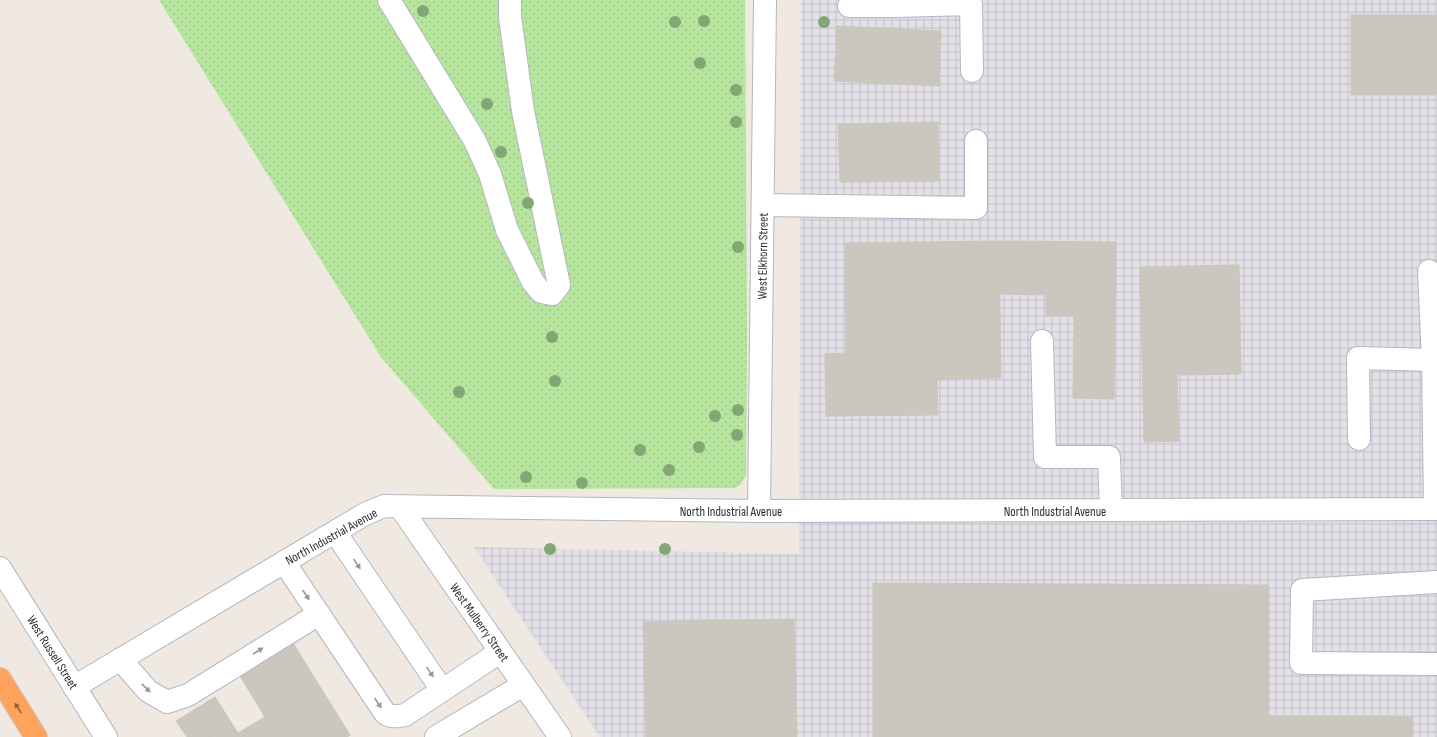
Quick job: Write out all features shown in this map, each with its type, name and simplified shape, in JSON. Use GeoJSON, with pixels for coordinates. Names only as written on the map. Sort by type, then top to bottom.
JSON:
{"type":"FeatureCollection","features":[{"type":"Feature","properties":{"kind":"highway"},"geometry":{"type":"LineString","coordinates":[[0,679],[36,737]]}},
{"type":"Feature","properties":{"kind":"street"},"geometry":{"type":"LineString","coordinates":[[389,0],[475,141],[490,174],[507,230],[534,282],[541,292],[552,294],[559,286],[523,111],[510,17],[510,0]]}},
{"type":"Feature","properties":{"kind":"street","name":"West Elkhorn Street"},"geometry":{"type":"LineString","coordinates":[[759,512],[766,0]]}},
{"type":"Feature","properties":{"kind":"street"},"geometry":{"type":"LineString","coordinates":[[849,6],[896,3],[971,2],[972,71]]}},
{"type":"Feature","properties":{"kind":"street"},"geometry":{"type":"LineString","coordinates":[[763,205],[976,208],[976,141]]}},
{"type":"Feature","properties":{"kind":"street"},"geometry":{"type":"LineString","coordinates":[[1429,271],[1433,360],[1436,509]]}},
{"type":"Feature","properties":{"kind":"street"},"geometry":{"type":"LineString","coordinates":[[1042,341],[1045,457],[1109,457],[1111,510]]}},
{"type":"Feature","properties":{"kind":"street"},"geometry":{"type":"LineString","coordinates":[[1359,439],[1358,358],[1433,360]]}},
{"type":"Feature","properties":{"kind":"street","name":"North Industrial Avenue"},"geometry":{"type":"LineString","coordinates":[[74,687],[365,514],[384,506],[759,512],[1436,509]]}},
{"type":"Feature","properties":{"kind":"street","name":"West Mulberry Street"},"geometry":{"type":"LineString","coordinates":[[400,507],[560,737]]}},
{"type":"Feature","properties":{"kind":"street"},"geometry":{"type":"LineString","coordinates":[[335,532],[442,690]]}},
{"type":"Feature","properties":{"kind":"street"},"geometry":{"type":"LineString","coordinates":[[284,562],[385,713],[389,716],[396,717],[405,715],[500,652]]}},
{"type":"Feature","properties":{"kind":"street","name":"West Russell Street"},"geometry":{"type":"LineString","coordinates":[[0,568],[106,737]]}},
{"type":"Feature","properties":{"kind":"street"},"geometry":{"type":"LineString","coordinates":[[1437,582],[1302,590],[1301,663],[1437,664]]}},
{"type":"Feature","properties":{"kind":"street"},"geometry":{"type":"LineString","coordinates":[[120,659],[148,691],[167,702],[188,695],[319,614]]}},
{"type":"Feature","properties":{"kind":"street"},"geometry":{"type":"LineString","coordinates":[[450,734],[523,685]]}},
{"type":"Feature","properties":{"kind":"shaded area"},"geometry":{"type":"Polygon","coordinates":[[[801,0],[1437,0],[1437,737],[600,737],[474,547],[799,554],[801,0]]]}},
{"type":"Feature","properties":{"kind":"green space"},"geometry":{"type":"Polygon","coordinates":[[[159,0],[745,0],[747,348],[746,476],[740,485],[735,488],[494,489],[381,357],[159,0]]]}},
{"type":"Feature","properties":{"kind":"building"},"geometry":{"type":"Polygon","coordinates":[[[1351,15],[1437,15],[1437,95],[1351,95],[1351,15]]]}},
{"type":"Feature","properties":{"kind":"building"},"geometry":{"type":"Polygon","coordinates":[[[837,26],[941,31],[939,86],[834,81],[837,26]]]}},
{"type":"Feature","properties":{"kind":"building"},"geometry":{"type":"Polygon","coordinates":[[[938,122],[939,181],[840,182],[838,124],[938,122]]]}},
{"type":"Feature","properties":{"kind":"building"},"geometry":{"type":"Polygon","coordinates":[[[999,241],[1001,378],[937,379],[938,415],[826,416],[825,354],[846,353],[845,243],[999,241]]]}},
{"type":"Feature","properties":{"kind":"building"},"geometry":{"type":"Polygon","coordinates":[[[999,241],[1116,242],[1114,399],[1073,398],[1074,316],[1046,316],[1046,295],[1000,294],[999,241]]]}},
{"type":"Feature","properties":{"kind":"building"},"geometry":{"type":"Polygon","coordinates":[[[1239,265],[1241,374],[1177,375],[1179,441],[1144,442],[1140,267],[1239,265]]]}},
{"type":"Feature","properties":{"kind":"building"},"geometry":{"type":"Polygon","coordinates":[[[873,583],[1269,585],[1269,716],[1413,717],[1413,737],[873,737],[873,583]]]}},
{"type":"Feature","properties":{"kind":"building"},"geometry":{"type":"Polygon","coordinates":[[[794,619],[797,737],[646,737],[643,622],[794,619]]]}},
{"type":"Feature","properties":{"kind":"building"},"geometry":{"type":"Polygon","coordinates":[[[293,643],[350,735],[347,737],[187,737],[176,721],[215,697],[238,733],[265,717],[240,676],[293,643]]]}}]}
